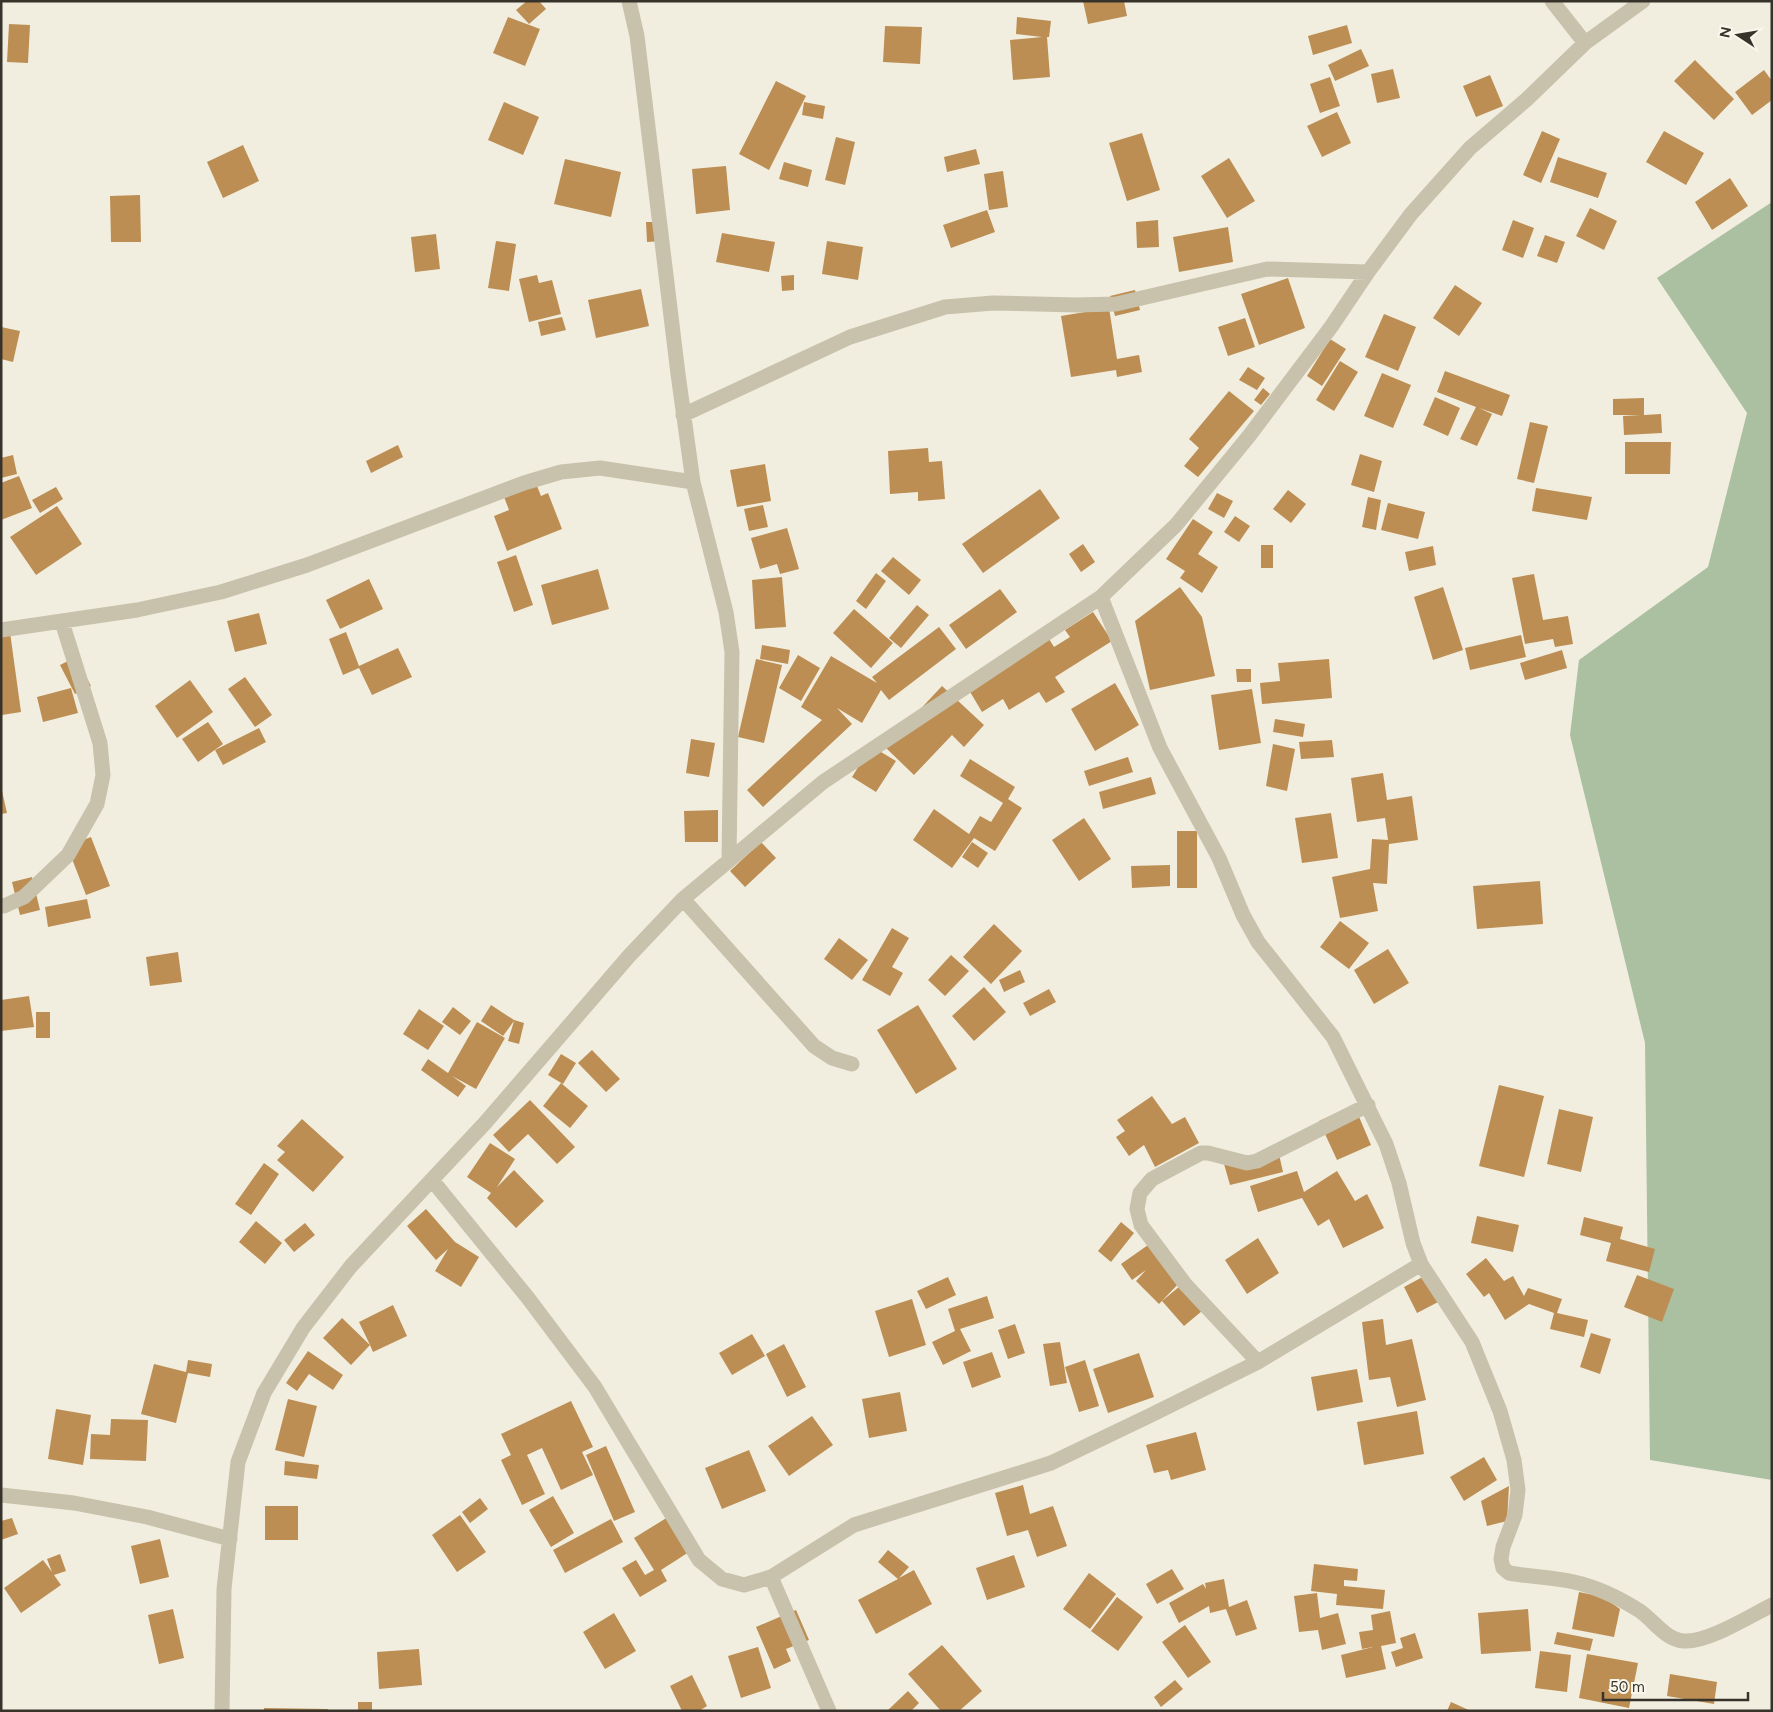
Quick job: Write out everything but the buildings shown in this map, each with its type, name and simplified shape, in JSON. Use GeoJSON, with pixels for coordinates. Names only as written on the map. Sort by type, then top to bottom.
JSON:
{"type":"FeatureCollection","features":[{"type":"Feature","properties":{"kind":"street"},"geometry":{"type":"LineString","coordinates":[[629,1],[636,36],[693,482],[726,612],[732,652],[729,860]]}},
{"type":"Feature","properties":{"kind":"street"},"geometry":{"type":"LineString","coordinates":[[1552,1],[1585,44]]}},
{"type":"Feature","properties":{"kind":"street"},"geometry":{"type":"LineString","coordinates":[[222,1711],[224,1589],[238,1462],[264,1393],[303,1328],[350,1266],[485,1124],[629,956],[683,899],[823,782],[1101,597],[1176,525],[1249,436],[1411,214],[1470,148],[1526,100],[1585,44],[1643,1]]}},
{"type":"Feature","properties":{"kind":"street"},"geometry":{"type":"LineString","coordinates":[[683,415],[850,337],[945,308],[993,303],[1116,304],[1267,269],[1368,272]]}},
{"type":"Feature","properties":{"kind":"street"},"geometry":{"type":"LineString","coordinates":[[1,630],[138,610],[221,592],[307,565],[524,483],[561,472],[600,468],[693,482]]}},
{"type":"Feature","properties":{"kind":"street"},"geometry":{"type":"LineString","coordinates":[[1101,597],[1160,748],[1219,858],[1247,922],[1258,942],[1333,1037],[1386,1144],[1413,1243],[1421,1264],[1472,1342],[1500,1411],[1514,1460],[1518,1490],[1515,1515],[1503,1547],[1501,1559],[1503,1568],[1510,1573],[1574,1582],[1606,1592],[1641,1612],[1672,1638],[1683,1642],[1696,1641],[1708,1637],[1772,1606]]}},
{"type":"Feature","properties":{"kind":"street"},"geometry":{"type":"LineString","coordinates":[[1,905],[4,906],[24,897],[68,855],[97,804],[102,782],[100,743],[62,622]]}},
{"type":"Feature","properties":{"kind":"street"},"geometry":{"type":"LineString","coordinates":[[683,899],[814,1046],[832,1058],[852,1064]]}},
{"type":"Feature","properties":{"kind":"street"},"geometry":{"type":"LineString","coordinates":[[1258,1362],[1185,1284],[1141,1226],[1137,1209],[1140,1193],[1152,1179],[1201,1154],[1208,1153],[1247,1163],[1257,1161],[1368,1105]]}},
{"type":"Feature","properties":{"kind":"street"},"geometry":{"type":"LineString","coordinates":[[432,1180],[528,1298],[595,1387],[699,1560],[722,1579],[744,1585],[771,1577],[854,1525],[1051,1463],[1258,1362],[1421,1264]]}},
{"type":"Feature","properties":{"kind":"street"},"geometry":{"type":"LineString","coordinates":[[1,1495],[74,1503],[147,1517],[230,1539]]}},
{"type":"Feature","properties":{"kind":"street"},"geometry":{"type":"LineString","coordinates":[[771,1577],[829,1711]]}},
{"type":"Feature","properties":{"kind":"green space"},"geometry":{"type":"Polygon","coordinates":[[[1772,202],[1772,1480],[1650,1460],[1645,1043],[1570,735],[1579,660],[1708,567],[1747,413],[1657,278],[1772,202]]]}}]}
